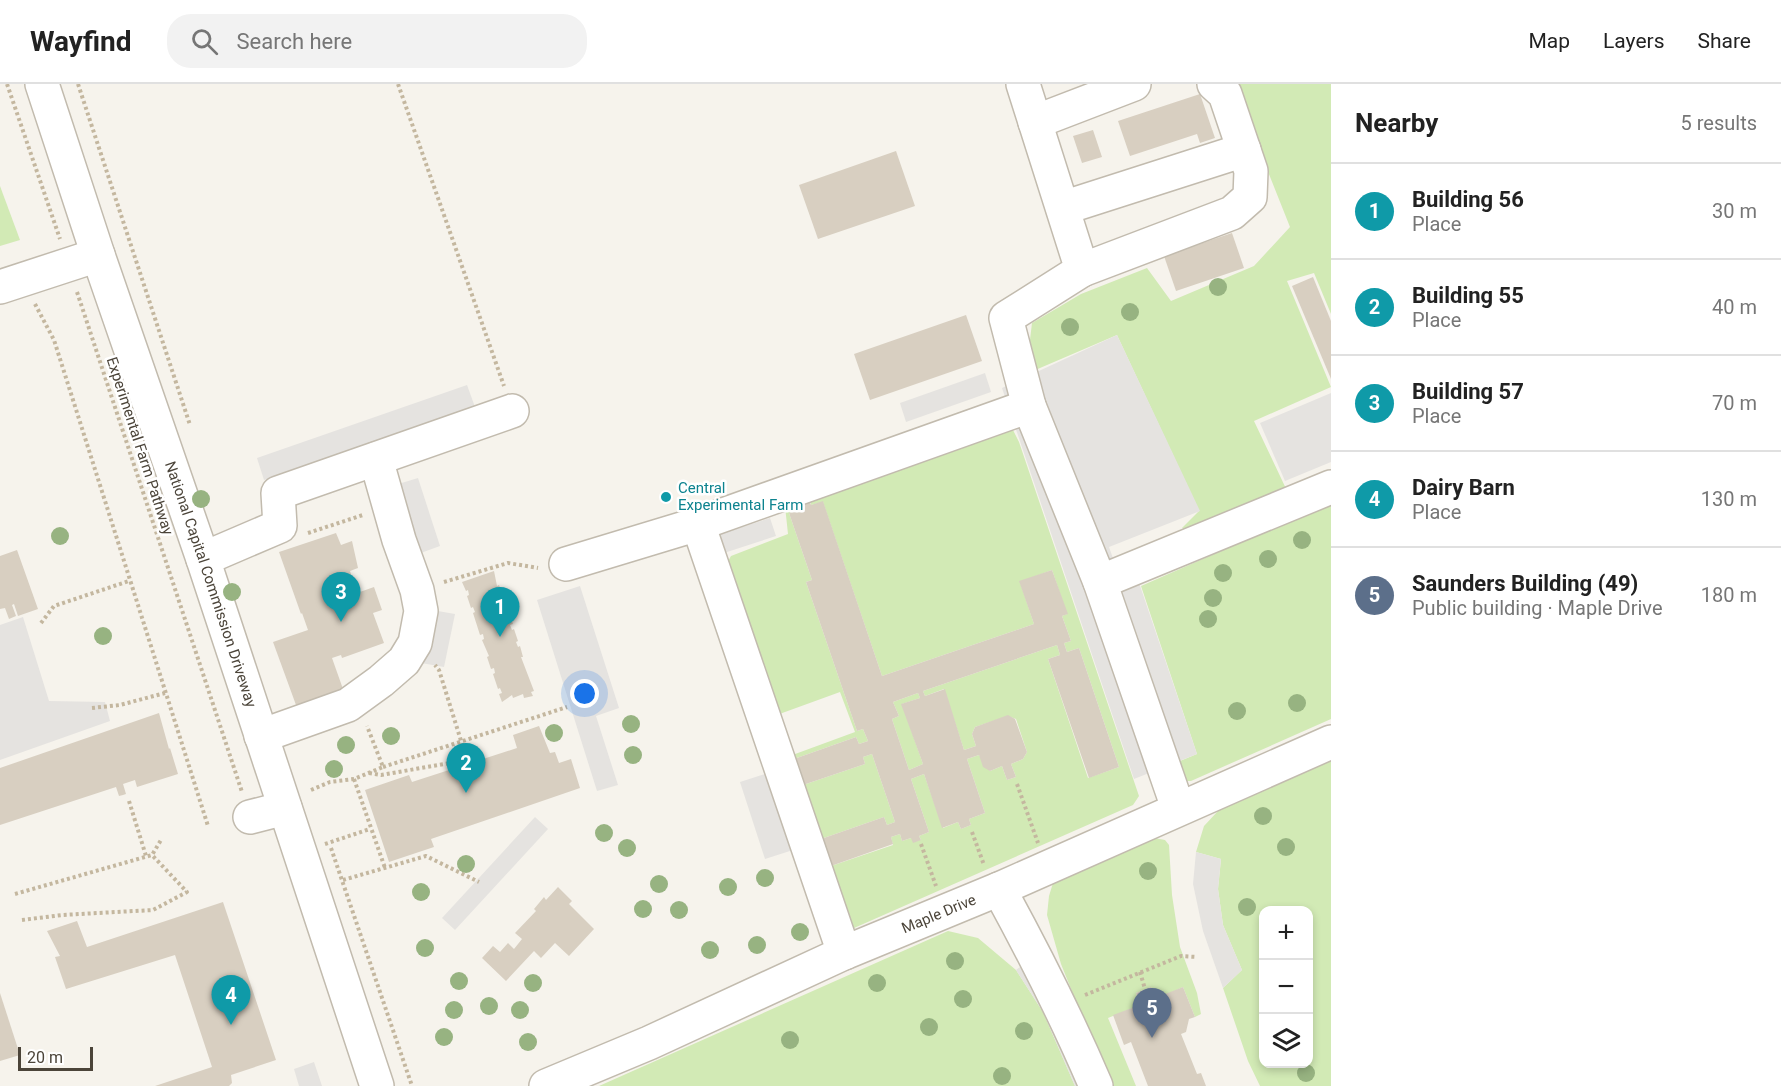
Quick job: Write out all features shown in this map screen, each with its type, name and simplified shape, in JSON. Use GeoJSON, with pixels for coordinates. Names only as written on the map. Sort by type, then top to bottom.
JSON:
{"type":"FeatureCollection","features":[{"type":"Feature","properties":{"kind":"street","name":"National Capital Commission Driveway"},"geometry":{"type":"LineString","coordinates":[[42,84],[83,260],[202,559],[261,736],[298,799],[299,852],[377,1086]]}},
{"type":"Feature","properties":{"kind":"street"},"geometry":{"type":"LineString","coordinates":[[1023,84],[1082,270]]}},
{"type":"Feature","properties":{"kind":"street"},"geometry":{"type":"LineString","coordinates":[[1035,122],[1134,84]]}},
{"type":"Feature","properties":{"kind":"street"},"geometry":{"type":"LineString","coordinates":[[1178,808],[1100,582],[1029,406],[1006,318],[1082,270],[1232,213],[1250,197],[1251,171],[1226,94],[1214,84]]}},
{"type":"Feature","properties":{"kind":"street"},"geometry":{"type":"LineString","coordinates":[[1063,208],[1244,150]]}},
{"type":"Feature","properties":{"kind":"street"},"geometry":{"type":"LineString","coordinates":[[9,284],[83,260]]}},
{"type":"Feature","properties":{"kind":"street"},"geometry":{"type":"LineString","coordinates":[[557,566],[698,524],[1029,406]]}},
{"type":"Feature","properties":{"kind":"street"},"geometry":{"type":"LineString","coordinates":[[202,559],[280,525],[278,493],[512,411]]}},
{"type":"Feature","properties":{"kind":"street"},"geometry":{"type":"LineString","coordinates":[[261,736],[348,705],[404,661],[415,643],[421,611],[417,590],[399,540],[376,459]]}},
{"type":"Feature","properties":{"kind":"street"},"geometry":{"type":"LineString","coordinates":[[1100,582],[1331,487]]}},
{"type":"Feature","properties":{"kind":"street"},"geometry":{"type":"LineString","coordinates":[[698,524],[844,953]]}},
{"type":"Feature","properties":{"kind":"street","name":"Maple Drive"},"geometry":{"type":"LineString","coordinates":[[546,1086],[649,1043],[993,881],[1178,808],[1331,742]]}},
{"type":"Feature","properties":{"kind":"street"},"geometry":{"type":"LineString","coordinates":[[250,817],[298,799]]}},
{"type":"Feature","properties":{"kind":"street"},"geometry":{"type":"LineString","coordinates":[[993,881],[1028,941],[1066,1017],[1095,1086]]}},
{"type":"Feature","properties":{"kind":"path","name":"Experimental Farm Pathway"},"geometry":{"type":"LineString","coordinates":[[7,84],[83,260],[250,817]]}},
{"type":"Feature","properties":{"kind":"path"},"geometry":{"type":"LineString","coordinates":[[398,84],[512,411]]}},
{"type":"Feature","properties":{"kind":"path"},"geometry":{"type":"LineString","coordinates":[[9,284],[39,311],[54,340],[208,826]]}},
{"type":"Feature","properties":{"kind":"path"},"geometry":{"type":"LineString","coordinates":[[298,537],[390,506]]}},
{"type":"Feature","properties":{"kind":"path"},"geometry":{"type":"LineString","coordinates":[[417,590],[508,563],[557,566]]}},
{"type":"Feature","properties":{"kind":"path"},"geometry":{"type":"LineString","coordinates":[[40,623],[54,606],[129,581]]}},
{"type":"Feature","properties":{"kind":"path"},"geometry":{"type":"LineString","coordinates":[[369,773],[381,775],[467,760],[439,670],[415,643]]}},
{"type":"Feature","properties":{"kind":"path"},"geometry":{"type":"LineString","coordinates":[[92,708],[120,705],[165,693]]}},
{"type":"Feature","properties":{"kind":"path"},"geometry":{"type":"LineString","coordinates":[[355,700],[383,767]]}},
{"type":"Feature","properties":{"kind":"path"},"geometry":{"type":"LineString","coordinates":[[298,799],[330,782],[354,779],[383,767],[567,707]]}},
{"type":"Feature","properties":{"kind":"path"},"geometry":{"type":"LineString","coordinates":[[354,779],[385,868]]}},
{"type":"Feature","properties":{"kind":"path"},"geometry":{"type":"LineString","coordinates":[[1017,784],[1041,850]]}},
{"type":"Feature","properties":{"kind":"path"},"geometry":{"type":"LineString","coordinates":[[129,801],[146,856]]}},
{"type":"Feature","properties":{"kind":"path"},"geometry":{"type":"LineString","coordinates":[[299,852],[370,829]]}},
{"type":"Feature","properties":{"kind":"path"},"geometry":{"type":"LineString","coordinates":[[972,832],[993,881]]}},
{"type":"Feature","properties":{"kind":"path"},"geometry":{"type":"LineString","coordinates":[[15,894],[152,855],[161,840]]}},
{"type":"Feature","properties":{"kind":"path"},"geometry":{"type":"LineString","coordinates":[[921,844],[940,895]]}},
{"type":"Feature","properties":{"kind":"path"},"geometry":{"type":"LineString","coordinates":[[22,920],[63,915],[153,910],[187,892],[152,855]]}},
{"type":"Feature","properties":{"kind":"path"},"geometry":{"type":"LineString","coordinates":[[343,880],[426,856],[479,882]]}},
{"type":"Feature","properties":{"kind":"path"},"geometry":{"type":"LineString","coordinates":[[1066,1017],[1087,994],[1181,956],[1197,957]]}},
{"type":"Feature","properties":{"kind":"path"},"geometry":{"type":"LineString","coordinates":[[1140,972],[1145,989]]}},
{"type":"Feature","properties":{"kind":"green space"},"geometry":{"type":"Polygon","coordinates":[[[1233,84],[1331,84],[1331,314],[1314,273],[1287,281],[1331,387],[1254,421],[1289,495],[1190,533],[1182,528],[1199,511],[1117,335],[1033,371],[1029,348],[1032,323],[1081,294],[1147,268],[1171,301],[1254,266],[1290,227],[1233,84]]]}},
{"type":"Feature","properties":{"kind":"green space"},"geometry":{"type":"Polygon","coordinates":[[[0,186],[20,240],[0,246],[0,186]]]}},
{"type":"Feature","properties":{"kind":"green space"},"geometry":{"type":"Polygon","coordinates":[[[1004,427],[1013,430],[1139,796],[1133,805],[845,932],[787,757],[855,732],[840,692],[774,716],[727,563],[731,556],[788,534],[785,506],[1004,427]],[[810,500],[795,505],[797,510],[789,513],[812,580],[806,582],[857,731],[863,729],[868,741],[859,744],[856,737],[794,759],[803,785],[865,764],[863,757],[872,754],[895,822],[887,825],[884,817],[821,839],[831,866],[893,845],[891,837],[900,834],[902,841],[911,838],[921,840],[919,836],[929,832],[911,779],[924,774],[943,828],[958,822],[961,829],[971,825],[969,819],[985,813],[967,759],[979,755],[990,771],[1002,766],[1007,780],[1016,777],[1011,764],[1023,759],[1027,752],[1016,719],[1008,716],[975,727],[972,734],[976,746],[964,750],[944,689],[925,696],[923,691],[1057,645],[1060,655],[1048,659],[1088,778],[1119,767],[1079,648],[1067,652],[1064,643],[1071,641],[1062,616],[1067,614],[1052,570],[1020,582],[1034,624],[882,676],[823,502],[811,505],[810,500]]]}},
{"type":"Feature","properties":{"kind":"green space"},"geometry":{"type":"Polygon","coordinates":[[[1331,503],[1331,719],[1191,781],[1179,781],[1175,771],[1180,761],[1197,754],[1141,586],[1331,503]]]}},
{"type":"Feature","properties":{"kind":"green space"},"geometry":{"type":"Polygon","coordinates":[[[918,693],[920,698],[902,704],[923,764],[909,770],[892,719],[899,716],[893,702],[918,693]]]}},
{"type":"Feature","properties":{"kind":"green space"},"geometry":{"type":"Polygon","coordinates":[[[1331,761],[1331,1086],[1260,1086],[1248,1061],[1223,988],[1242,970],[1223,925],[1218,889],[1221,859],[1196,852],[1204,826],[1218,811],[1331,761]]]}},
{"type":"Feature","properties":{"kind":"green space"},"geometry":{"type":"Polygon","coordinates":[[[1154,838],[1165,840],[1169,845],[1172,895],[1180,947],[1197,993],[1201,1014],[1195,1017],[1183,987],[1155,1000],[1151,987],[1136,993],[1140,1005],[1108,1018],[1136,1086],[1110,1086],[1061,964],[1047,915],[1049,896],[1053,883],[1154,838]]]}},
{"type":"Feature","properties":{"kind":"green space"},"geometry":{"type":"Polygon","coordinates":[[[948,931],[978,938],[1016,970],[1043,1012],[1075,1086],[599,1086],[948,931]]]}},
{"type":"Feature","properties":{"kind":"shaded area"},"geometry":{"type":"Polygon","coordinates":[[[1117,335],[1200,511],[1109,547],[1115,564],[1131,559],[1197,754],[1134,779],[1002,388],[1117,335]]]}},
{"type":"Feature","properties":{"kind":"shaded area"},"geometry":{"type":"Polygon","coordinates":[[[985,373],[991,392],[906,422],[900,403],[985,373]]]}},
{"type":"Feature","properties":{"kind":"shaded area"},"geometry":{"type":"Polygon","coordinates":[[[467,385],[475,407],[264,480],[257,458],[467,385]]]}},
{"type":"Feature","properties":{"kind":"shaded area"},"geometry":{"type":"Polygon","coordinates":[[[1331,393],[1331,462],[1285,481],[1260,423],[1331,393]]]}},
{"type":"Feature","properties":{"kind":"shaded area"},"geometry":{"type":"Polygon","coordinates":[[[418,478],[440,546],[418,554],[395,485],[418,478]]]}},
{"type":"Feature","properties":{"kind":"shaded area"},"geometry":{"type":"Polygon","coordinates":[[[770,518],[776,536],[724,553],[718,535],[770,518]]]}},
{"type":"Feature","properties":{"kind":"shaded area"},"geometry":{"type":"Polygon","coordinates":[[[580,586],[619,708],[596,716],[618,785],[597,791],[537,600],[580,586]]]}},
{"type":"Feature","properties":{"kind":"shaded area"},"geometry":{"type":"Polygon","coordinates":[[[432,610],[455,614],[444,667],[421,663],[432,610]]]}},
{"type":"Feature","properties":{"kind":"shaded area"},"geometry":{"type":"Polygon","coordinates":[[[23,617],[49,701],[105,702],[110,721],[0,760],[0,625],[23,617]]]}},
{"type":"Feature","properties":{"kind":"shaded area"},"geometry":{"type":"Polygon","coordinates":[[[768,773],[793,850],[765,859],[740,782],[768,773]]]}},
{"type":"Feature","properties":{"kind":"shaded area"},"geometry":{"type":"Polygon","coordinates":[[[535,817],[548,829],[455,930],[442,918],[535,817]]]}},
{"type":"Feature","properties":{"kind":"shaded area"},"geometry":{"type":"Polygon","coordinates":[[[1196,852],[1221,859],[1218,889],[1223,925],[1242,970],[1223,988],[1203,931],[1193,884],[1196,852]]]}},
{"type":"Feature","properties":{"kind":"shaded area"},"geometry":{"type":"Polygon","coordinates":[[[1024,964],[1087,1086],[1075,1086],[1043,1012],[1016,970],[1024,964]]]}},
{"type":"Feature","properties":{"kind":"shaded area"},"geometry":{"type":"Polygon","coordinates":[[[314,1062],[322,1086],[299,1086],[294,1069],[314,1062]]]}},
{"type":"Feature","properties":{"kind":"building"},"geometry":{"type":"Polygon","coordinates":[[[1200,94],[1215,138],[1200,143],[1197,134],[1130,156],[1118,121],[1200,94]]]}},
{"type":"Feature","properties":{"kind":"building"},"geometry":{"type":"Polygon","coordinates":[[[1093,130],[1102,157],[1082,163],[1073,136],[1093,130]]]}},
{"type":"Feature","properties":{"kind":"building"},"geometry":{"type":"Polygon","coordinates":[[[896,151],[915,206],[818,239],[799,185],[896,151]]]}},
{"type":"Feature","properties":{"kind":"building"},"geometry":{"type":"Polygon","coordinates":[[[1232,233],[1244,268],[1176,291],[1164,256],[1232,233]]]}},
{"type":"Feature","properties":{"kind":"building"},"geometry":{"type":"Polygon","coordinates":[[[1313,277],[1331,321],[1331,379],[1292,286],[1313,277]]]}},
{"type":"Feature","properties":{"kind":"building"},"geometry":{"type":"Polygon","coordinates":[[[966,315],[982,361],[870,400],[854,354],[966,315]]]}},
{"type":"Feature","properties":{"kind":"building"},"geometry":{"type":"Polygon","coordinates":[[[809,500],[811,505],[823,501],[882,676],[1034,624],[1019,581],[1052,570],[1068,614],[1062,616],[1071,641],[1064,643],[1067,652],[1079,648],[1119,767],[1089,778],[1048,659],[1060,655],[1057,645],[923,691],[925,696],[945,689],[964,750],[976,746],[972,734],[975,727],[1008,715],[1015,719],[1027,752],[1023,759],[1011,764],[1016,777],[1007,780],[1002,766],[990,771],[983,767],[979,755],[967,759],[985,813],[969,819],[971,825],[961,829],[958,822],[942,828],[924,774],[911,779],[929,832],[919,836],[921,840],[913,843],[911,838],[902,841],[900,834],[891,837],[893,844],[831,866],[821,839],[884,817],[887,825],[895,822],[872,754],[863,757],[865,764],[803,785],[794,759],[856,737],[859,744],[868,741],[863,729],[857,731],[806,582],[812,580],[789,513],[797,510],[795,505],[809,500]],[[918,693],[893,702],[899,716],[892,719],[909,770],[923,764],[901,704],[920,698],[918,693]]]}},
{"type":"Feature","properties":{"kind":"building"},"geometry":{"type":"Polygon","coordinates":[[[336,533],[341,545],[352,541],[358,568],[350,571],[357,593],[374,587],[382,610],[373,613],[384,643],[342,658],[341,655],[332,658],[343,689],[296,705],[273,642],[308,630],[279,552],[336,533]]]}},
{"type":"Feature","properties":{"kind":"building"},"geometry":{"type":"Polygon","coordinates":[[[17,550],[38,609],[18,616],[14,604],[12,605],[16,616],[9,619],[5,608],[0,609],[0,556],[17,550]]]}},
{"type":"Feature","properties":{"kind":"building"},"geometry":{"type":"Polygon","coordinates":[[[494,571],[497,586],[499,585],[504,597],[501,598],[503,603],[505,602],[513,624],[510,625],[512,630],[514,629],[518,641],[516,642],[518,647],[520,646],[523,657],[521,657],[534,691],[531,692],[533,696],[524,698],[523,694],[513,698],[512,695],[502,702],[499,694],[502,693],[500,688],[498,689],[493,674],[495,673],[494,668],[491,669],[487,657],[489,656],[482,640],[484,639],[483,634],[480,635],[473,613],[475,612],[467,596],[469,595],[468,590],[466,591],[462,582],[494,571]]]}},
{"type":"Feature","properties":{"kind":"building"},"geometry":{"type":"Polygon","coordinates":[[[159,713],[178,774],[137,787],[135,780],[123,784],[126,794],[123,795],[119,796],[116,787],[0,825],[0,768],[159,713]]]}},
{"type":"Feature","properties":{"kind":"building"},"geometry":{"type":"Polygon","coordinates":[[[539,726],[550,753],[555,752],[559,763],[571,759],[580,788],[431,839],[434,847],[389,862],[365,790],[409,775],[412,782],[517,748],[513,735],[539,726]]]}},
{"type":"Feature","properties":{"kind":"building"},"geometry":{"type":"Polygon","coordinates":[[[558,887],[572,901],[569,904],[594,929],[569,956],[555,943],[541,958],[534,951],[506,981],[482,958],[493,946],[500,952],[508,943],[514,949],[522,939],[515,933],[536,911],[534,909],[544,897],[546,900],[558,887]]]}},
{"type":"Feature","properties":{"kind":"building"},"geometry":{"type":"Polygon","coordinates":[[[223,902],[276,1060],[231,1075],[232,1083],[229,1086],[155,1086],[212,1067],[175,955],[66,989],[55,957],[60,956],[47,931],[77,921],[87,947],[223,902]]]}},
{"type":"Feature","properties":{"kind":"building"},"geometry":{"type":"Polygon","coordinates":[[[1151,987],[1155,998],[1183,987],[1195,1017],[1189,1019],[1186,1032],[1181,1034],[1197,1074],[1201,1073],[1206,1086],[1148,1086],[1131,1042],[1124,1045],[1113,1015],[1140,1005],[1136,993],[1151,987]]]}},
{"type":"Feature","properties":{"kind":"building"},"geometry":{"type":"Polygon","coordinates":[[[0,993],[20,1055],[0,1061],[0,993]]]}},
{"type":"Feature","properties":{"kind":"place","name":"Central Experimental Farm"},"geometry":{"type":"Point","coordinates":[666,497]}},
{"type":"Feature","properties":{"kind":"place","name":"Building 57"},"geometry":{"type":"Point","coordinates":[341,622]}},
{"type":"Feature","properties":{"kind":"place","name":"Building 56"},"geometry":{"type":"Point","coordinates":[500,637]}},
{"type":"Feature","properties":{"kind":"place","name":"Building 55"},"geometry":{"type":"Point","coordinates":[466,793]}},
{"type":"Feature","properties":{"kind":"place","name":"Dairy Barn"},"geometry":{"type":"Point","coordinates":[231,1025]}},
{"type":"Feature","properties":{"kind":"place","name":"Saunders Building (49)"},"geometry":{"type":"Point","coordinates":[1152,1038]}}]}
